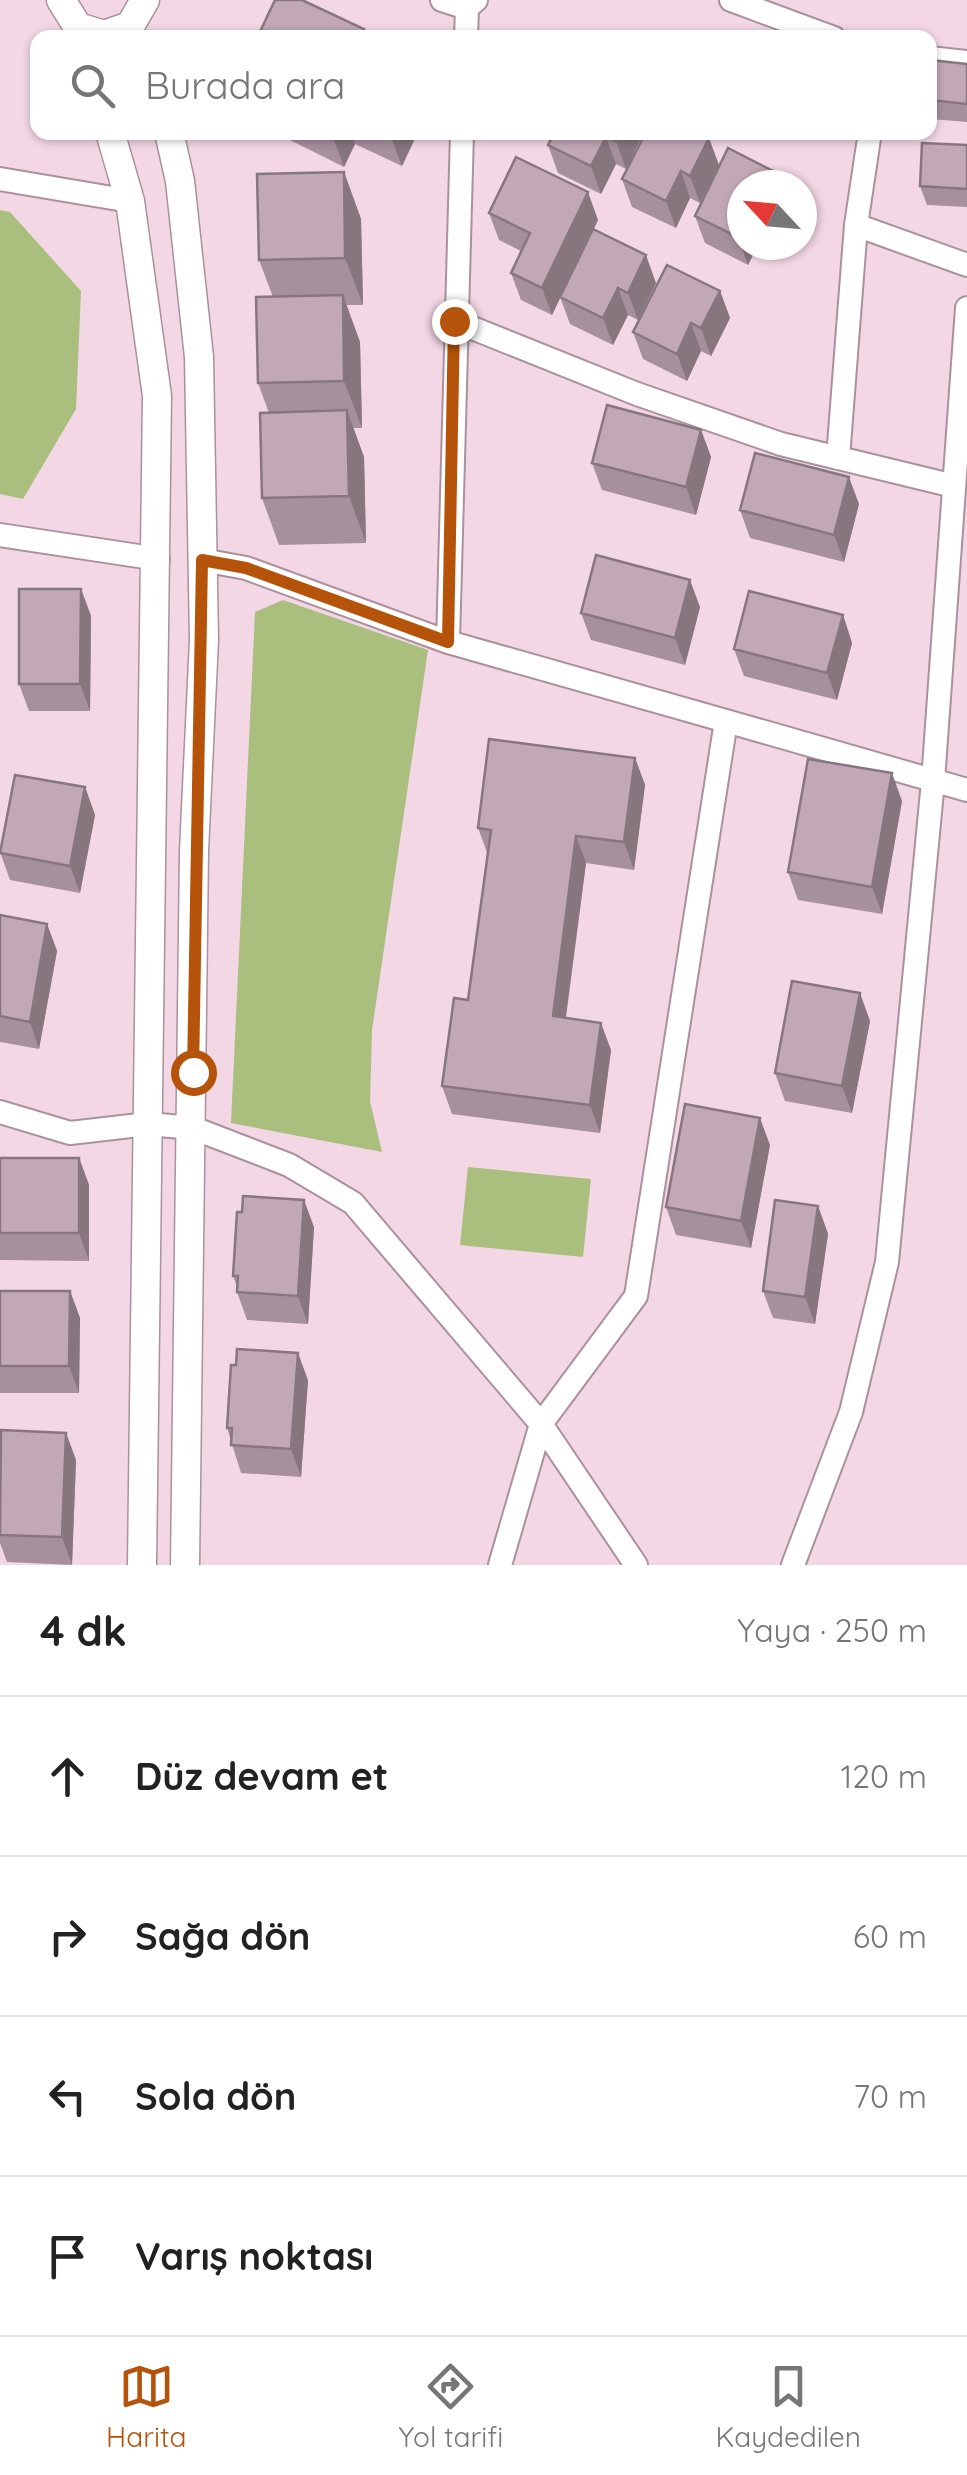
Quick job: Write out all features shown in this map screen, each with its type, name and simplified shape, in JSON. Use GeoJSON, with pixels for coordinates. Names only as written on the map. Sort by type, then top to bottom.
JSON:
{"type":"FeatureCollection","features":[{"type":"Feature","properties":{"kind":"street"},"geometry":{"type":"LineString","coordinates":[[62,0],[79,30]]}},
{"type":"Feature","properties":{"kind":"street"},"geometry":{"type":"LineString","coordinates":[[442,0],[471,4],[467,30]]}},
{"type":"Feature","properties":{"kind":"street"},"geometry":{"type":"LineString","coordinates":[[731,0],[812,30]]}},
{"type":"Feature","properties":{"kind":"street"},"geometry":{"type":"LineString","coordinates":[[122,30],[144,11]]}},
{"type":"Feature","properties":{"kind":"street"},"geometry":{"type":"LineString","coordinates":[[937,59],[967,62]]}},
{"type":"Feature","properties":{"kind":"street"},"geometry":{"type":"LineString","coordinates":[[112,140],[130,201],[157,396],[158,559],[142,1565]]}},
{"type":"Feature","properties":{"kind":"street"},"geometry":{"type":"LineString","coordinates":[[172,140],[200,357],[202,560],[194,851],[185,1565]]}},
{"type":"Feature","properties":{"kind":"street"},"geometry":{"type":"LineString","coordinates":[[448,642],[462,140]]}},
{"type":"Feature","properties":{"kind":"street"},"geometry":{"type":"LineString","coordinates":[[838,458],[856,226],[869,140]]}},
{"type":"Feature","properties":{"kind":"street"},"geometry":{"type":"LineString","coordinates":[[0,178],[130,201]]}},
{"type":"Feature","properties":{"kind":"street"},"geometry":{"type":"LineString","coordinates":[[856,226],[967,265]]}},
{"type":"Feature","properties":{"kind":"street"},"geometry":{"type":"LineString","coordinates":[[793,1565],[852,1412],[886,1262],[933,780],[967,308]]}},
{"type":"Feature","properties":{"kind":"street"},"geometry":{"type":"LineString","coordinates":[[454,321],[638,394],[782,444],[954,486]]}},
{"type":"Feature","properties":{"kind":"street"},"geometry":{"type":"LineString","coordinates":[[0,534],[158,559]]}},
{"type":"Feature","properties":{"kind":"street"},"geometry":{"type":"LineString","coordinates":[[202,560],[246,568],[448,642],[967,790]]}},
{"type":"Feature","properties":{"kind":"street"},"geometry":{"type":"LineString","coordinates":[[500,1565],[541,1424],[636,1296],[726,721]]}},
{"type":"Feature","properties":{"kind":"street"},"geometry":{"type":"LineString","coordinates":[[0,1112],[70,1133],[148,1124],[193,1128],[289,1165],[353,1203],[541,1424],[636,1565]]}},
{"type":"Feature","properties":{"kind":"green space"},"geometry":{"type":"Polygon","coordinates":[[[0,210],[10,212],[81,291],[76,409],[23,499],[0,494],[0,210]]]}},
{"type":"Feature","properties":{"kind":"green space"},"geometry":{"type":"Polygon","coordinates":[[[283,600],[428,650],[372,1030],[370,1101],[382,1152],[231,1123],[255,612],[283,600]]]}},
{"type":"Feature","properties":{"kind":"green space"},"geometry":{"type":"Polygon","coordinates":[[[468,1167],[591,1179],[583,1257],[460,1245],[468,1167]]]}},
{"type":"Feature","properties":{"kind":"building"},"geometry":{"type":"Polygon","coordinates":[[[275,0],[302,0],[364,29],[364,30],[261,30],[275,0]]]}},
{"type":"Feature","properties":{"kind":"building"},"geometry":{"type":"Polygon","coordinates":[[[937,61],[967,64],[967,104],[937,101],[937,61]]]}},
{"type":"Feature","properties":{"kind":"building"},"geometry":{"type":"Polygon","coordinates":[[[551,140],[604,140],[591,166],[548,145],[551,140]]]}},
{"type":"Feature","properties":{"kind":"building"},"geometry":{"type":"Polygon","coordinates":[[[642,140],[708,140],[690,176],[681,171],[666,201],[622,179],[642,140]]]}},
{"type":"Feature","properties":{"kind":"building"},"geometry":{"type":"Polygon","coordinates":[[[922,143],[967,145],[967,189],[920,186],[922,143]]]}},
{"type":"Feature","properties":{"kind":"building"},"geometry":{"type":"Polygon","coordinates":[[[728,148],[771,170],[727,170],[727,232],[695,216],[728,148]]]}},
{"type":"Feature","properties":{"kind":"building"},"geometry":{"type":"Polygon","coordinates":[[[516,157],[588,192],[542,288],[511,273],[530,233],[489,213],[516,157]]]}},
{"type":"Feature","properties":{"kind":"building"},"geometry":{"type":"Polygon","coordinates":[[[344,172],[345,258],[259,260],[257,174],[344,172]]]}},
{"type":"Feature","properties":{"kind":"building"},"geometry":{"type":"Polygon","coordinates":[[[593,229],[646,255],[628,293],[618,288],[603,318],[560,297],[593,229]]]}},
{"type":"Feature","properties":{"kind":"building"},"geometry":{"type":"Polygon","coordinates":[[[667,265],[720,291],[701,328],[691,323],[677,354],[633,332],[667,265]]]}},
{"type":"Feature","properties":{"kind":"building"},"geometry":{"type":"Polygon","coordinates":[[[343,295],[344,381],[258,383],[256,297],[343,295]]]}},
{"type":"Feature","properties":{"kind":"building"},"geometry":{"type":"Polygon","coordinates":[[[607,405],[701,430],[686,487],[592,463],[607,405]]]}},
{"type":"Feature","properties":{"kind":"building"},"geometry":{"type":"Polygon","coordinates":[[[347,410],[349,496],[262,498],[260,413],[347,410]]]}},
{"type":"Feature","properties":{"kind":"building"},"geometry":{"type":"Polygon","coordinates":[[[755,453],[849,477],[834,535],[740,510],[755,453]]]}},
{"type":"Feature","properties":{"kind":"building"},"geometry":{"type":"Polygon","coordinates":[[[596,555],[690,580],[675,638],[581,613],[596,555]]]}},
{"type":"Feature","properties":{"kind":"building"},"geometry":{"type":"Polygon","coordinates":[[[19,589],[81,589],[80,684],[19,684],[19,589]]]}},
{"type":"Feature","properties":{"kind":"building"},"geometry":{"type":"Polygon","coordinates":[[[749,591],[843,615],[827,673],[734,649],[749,591]]]}},
{"type":"Feature","properties":{"kind":"building"},"geometry":{"type":"Polygon","coordinates":[[[489,739],[635,758],[624,842],[576,836],[553,1016],[601,1023],[590,1105],[442,1086],[454,998],[468,1000],[491,830],[478,828],[489,739]]]}},
{"type":"Feature","properties":{"kind":"building"},"geometry":{"type":"Polygon","coordinates":[[[808,759],[892,773],[872,887],[788,872],[808,759]]]}},
{"type":"Feature","properties":{"kind":"building"},"geometry":{"type":"Polygon","coordinates":[[[15,775],[85,787],[70,866],[0,853],[15,775]]]}},
{"type":"Feature","properties":{"kind":"building"},"geometry":{"type":"Polygon","coordinates":[[[0,915],[47,924],[30,1022],[0,1016],[0,915]]]}},
{"type":"Feature","properties":{"kind":"building"},"geometry":{"type":"Polygon","coordinates":[[[792,981],[860,993],[842,1086],[775,1073],[792,981]]]}},
{"type":"Feature","properties":{"kind":"building"},"geometry":{"type":"Polygon","coordinates":[[[685,1104],[760,1118],[741,1221],[666,1207],[685,1104]]]}},
{"type":"Feature","properties":{"kind":"building"},"geometry":{"type":"Polygon","coordinates":[[[0,1158],[79,1158],[79,1233],[0,1233],[0,1158]]]}},
{"type":"Feature","properties":{"kind":"building"},"geometry":{"type":"Polygon","coordinates":[[[243,1196],[304,1200],[298,1296],[237,1292],[238,1276],[233,1276],[237,1212],[242,1212],[243,1196]]]}},
{"type":"Feature","properties":{"kind":"building"},"geometry":{"type":"Polygon","coordinates":[[[775,1200],[818,1206],[805,1297],[763,1291],[775,1200]]]}},
{"type":"Feature","properties":{"kind":"building"},"geometry":{"type":"Polygon","coordinates":[[[0,1291],[70,1291],[69,1366],[0,1366],[0,1291]]]}},
{"type":"Feature","properties":{"kind":"building"},"geometry":{"type":"Polygon","coordinates":[[[237,1349],[298,1353],[291,1449],[231,1445],[232,1428],[227,1428],[231,1365],[236,1365],[237,1349]]]}},
{"type":"Feature","properties":{"kind":"building"},"geometry":{"type":"Polygon","coordinates":[[[1,1430],[66,1433],[62,1537],[0,1535],[1,1430]]]}},
{"type":"Feature","properties":{"kind":"route"},"geometry":{"type":"LineString","coordinates":[[193,1072],[194,851],[204,640],[202,560],[246,568],[448,642],[454,321]]}}]}
